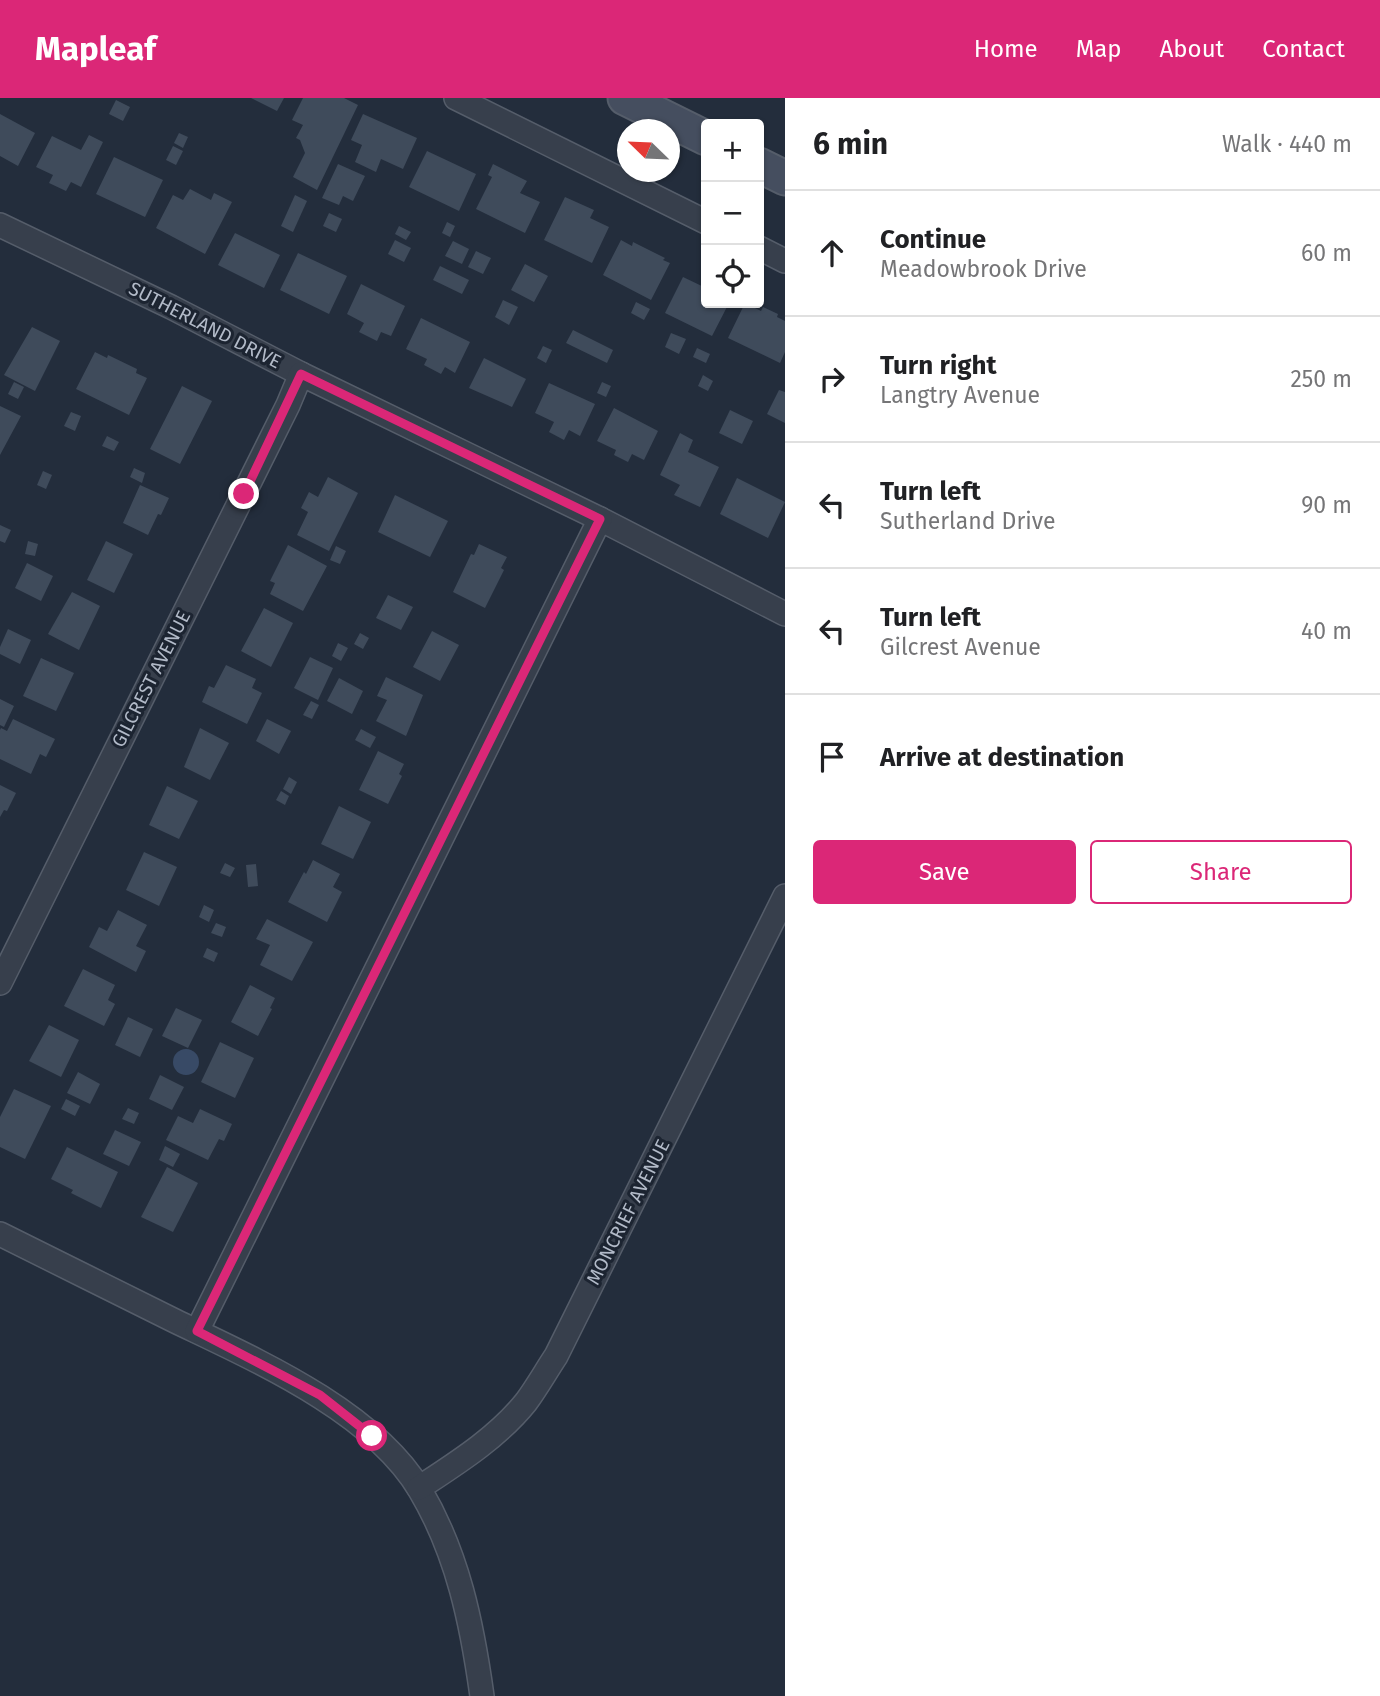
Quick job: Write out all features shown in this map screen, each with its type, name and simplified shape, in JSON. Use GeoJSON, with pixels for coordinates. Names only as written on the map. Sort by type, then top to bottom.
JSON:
{"type":"FeatureCollection","features":[{"type":"Feature","properties":{"kind":"street"},"geometry":{"type":"LineString","coordinates":[[456,98],[701,220]]}},
{"type":"Feature","properties":{"kind":"street"},"geometry":{"type":"LineString","coordinates":[[625,98],[701,136]]}},
{"type":"Feature","properties":{"kind":"street"},"geometry":{"type":"LineString","coordinates":[[764,167],[785,178]]}},
{"type":"Feature","properties":{"kind":"street","name":"SUTHERLAND DRIVE"},"geometry":{"type":"LineString","coordinates":[[1,228],[180,311],[301,374],[600,519],[785,614]]}},
{"type":"Feature","properties":{"kind":"street"},"geometry":{"type":"LineString","coordinates":[[764,250],[785,261]]}},
{"type":"Feature","properties":{"kind":"street","name":"GILCREST AVENUE"},"geometry":{"type":"LineString","coordinates":[[0,983],[301,374]]}},
{"type":"Feature","properties":{"kind":"street"},"geometry":{"type":"LineString","coordinates":[[197,1331],[600,519]]}},
{"type":"Feature","properties":{"kind":"street","name":"MONCRIEF AVENUE"},"geometry":{"type":"LineString","coordinates":[[419,1488],[466,1457],[497,1432],[525,1402],[556,1356],[785,896]]}},
{"type":"Feature","properties":{"kind":"street"},"geometry":{"type":"LineString","coordinates":[[0,1234],[197,1331],[329,1402],[372,1436],[419,1488],[446,1539],[465,1597],[482,1696]]}},
{"type":"Feature","properties":{"kind":"water"},"geometry":{"type":"Polygon","coordinates":[[[186,1049],[195,1053],[199,1062],[195,1071],[186,1075],[177,1071],[173,1062],[177,1053],[186,1049]]]}},
{"type":"Feature","properties":{"kind":"building"},"geometry":{"type":"Polygon","coordinates":[[[251,98],[284,98],[277,111],[251,98]]]}},
{"type":"Feature","properties":{"kind":"building"},"geometry":{"type":"Polygon","coordinates":[[[303,98],[344,98],[358,105],[317,190],[293,177],[305,153],[300,140],[296,138],[303,125],[292,120],[303,98]]]}},
{"type":"Feature","properties":{"kind":"building"},"geometry":{"type":"Polygon","coordinates":[[[116,100],[130,107],[123,121],[109,114],[116,100]]]}},
{"type":"Feature","properties":{"kind":"building"},"geometry":{"type":"Polygon","coordinates":[[[0,114],[35,133],[18,166],[0,156],[0,114]]]}},
{"type":"Feature","properties":{"kind":"building"},"geometry":{"type":"Polygon","coordinates":[[[363,114],[417,138],[403,169],[381,159],[376,172],[355,162],[362,145],[351,140],[363,114]]]}},
{"type":"Feature","properties":{"kind":"building"},"geometry":{"type":"Polygon","coordinates":[[[179,133],[188,137],[183,148],[174,143],[179,133]]]}},
{"type":"Feature","properties":{"kind":"building"},"geometry":{"type":"Polygon","coordinates":[[[89,135],[103,142],[81,187],[71,182],[66,191],[49,183],[53,175],[36,167],[52,136],[81,150],[89,135]]]}},
{"type":"Feature","properties":{"kind":"building"},"geometry":{"type":"Polygon","coordinates":[[[173,146],[183,151],[176,165],[166,160],[173,146]]]}},
{"type":"Feature","properties":{"kind":"building"},"geometry":{"type":"Polygon","coordinates":[[[427,151],[476,174],[459,211],[409,187],[427,151]]]}},
{"type":"Feature","properties":{"kind":"building"},"geometry":{"type":"Polygon","coordinates":[[[114,157],[163,180],[145,217],[96,194],[114,157]]]}},
{"type":"Feature","properties":{"kind":"building"},"geometry":{"type":"Polygon","coordinates":[[[338,164],[365,176],[353,201],[343,196],[339,205],[322,198],[338,164]]]}},
{"type":"Feature","properties":{"kind":"building"},"geometry":{"type":"Polygon","coordinates":[[[493,164],[527,181],[520,193],[540,202],[525,233],[476,209],[492,177],[488,175],[493,164]]]}},
{"type":"Feature","properties":{"kind":"building"},"geometry":{"type":"Polygon","coordinates":[[[190,189],[211,200],[214,193],[232,202],[205,254],[156,228],[173,195],[183,200],[190,189]]]}},
{"type":"Feature","properties":{"kind":"building"},"geometry":{"type":"Polygon","coordinates":[[[295,195],[307,201],[293,232],[281,226],[295,195]]]}},
{"type":"Feature","properties":{"kind":"building"},"geometry":{"type":"Polygon","coordinates":[[[565,197],[594,210],[590,218],[609,227],[592,263],[544,240],[565,197]]]}},
{"type":"Feature","properties":{"kind":"building"},"geometry":{"type":"Polygon","coordinates":[[[329,213],[342,219],[336,232],[323,226],[329,213]]]}},
{"type":"Feature","properties":{"kind":"building"},"geometry":{"type":"Polygon","coordinates":[[[447,222],[455,226],[450,237],[442,233],[447,222]]]}},
{"type":"Feature","properties":{"kind":"building"},"geometry":{"type":"Polygon","coordinates":[[[399,226],[411,232],[406,240],[395,234],[399,226]]]}},
{"type":"Feature","properties":{"kind":"building"},"geometry":{"type":"Polygon","coordinates":[[[235,233],[280,255],[264,288],[218,265],[235,233]]]}},
{"type":"Feature","properties":{"kind":"building"},"geometry":{"type":"Polygon","coordinates":[[[395,240],[411,248],[404,262],[388,254],[395,240]]]}},
{"type":"Feature","properties":{"kind":"building"},"geometry":{"type":"Polygon","coordinates":[[[621,240],[632,246],[633,242],[670,263],[651,300],[603,275],[621,240]]]}},
{"type":"Feature","properties":{"kind":"building"},"geometry":{"type":"Polygon","coordinates":[[[453,241],[469,249],[462,264],[445,256],[453,241]]]}},
{"type":"Feature","properties":{"kind":"building"},"geometry":{"type":"Polygon","coordinates":[[[476,251],[491,258],[483,274],[468,267],[476,251]]]}},
{"type":"Feature","properties":{"kind":"building"},"geometry":{"type":"Polygon","coordinates":[[[298,253],[347,276],[329,314],[280,290],[298,253]]]}},
{"type":"Feature","properties":{"kind":"building"},"geometry":{"type":"Polygon","coordinates":[[[525,264],[548,276],[534,302],[511,290],[525,264]]]}},
{"type":"Feature","properties":{"kind":"building"},"geometry":{"type":"Polygon","coordinates":[[[440,266],[469,280],[462,294],[433,280],[440,266]]]}},
{"type":"Feature","properties":{"kind":"building"},"geometry":{"type":"Polygon","coordinates":[[[683,277],[701,286],[701,308],[726,308],[712,336],[665,313],[683,277]]]}},
{"type":"Feature","properties":{"kind":"building"},"geometry":{"type":"Polygon","coordinates":[[[361,284],[405,306],[391,336],[381,332],[377,341],[359,332],[364,323],[347,314],[361,284]]]}},
{"type":"Feature","properties":{"kind":"building"},"geometry":{"type":"Polygon","coordinates":[[[503,300],[518,307],[509,325],[495,317],[503,300]]]}},
{"type":"Feature","properties":{"kind":"building"},"geometry":{"type":"Polygon","coordinates":[[[636,302],[650,309],[644,320],[631,313],[636,302]]]}},
{"type":"Feature","properties":{"kind":"building"},"geometry":{"type":"Polygon","coordinates":[[[764,307],[785,321],[785,352],[780,363],[728,338],[743,308],[761,311],[764,307]]]}},
{"type":"Feature","properties":{"kind":"building"},"geometry":{"type":"Polygon","coordinates":[[[421,318],[470,342],[455,373],[445,367],[441,374],[424,365],[427,359],[406,349],[421,318]]]}},
{"type":"Feature","properties":{"kind":"building"},"geometry":{"type":"Polygon","coordinates":[[[32,327],[60,341],[35,391],[4,375],[32,327]]]}},
{"type":"Feature","properties":{"kind":"building"},"geometry":{"type":"Polygon","coordinates":[[[573,330],[613,350],[607,363],[566,343],[573,330]]]}},
{"type":"Feature","properties":{"kind":"building"},"geometry":{"type":"Polygon","coordinates":[[[671,333],[686,339],[679,354],[665,347],[671,333]]]}},
{"type":"Feature","properties":{"kind":"building"},"geometry":{"type":"Polygon","coordinates":[[[543,346],[552,350],[546,363],[537,358],[543,346]]]}},
{"type":"Feature","properties":{"kind":"building"},"geometry":{"type":"Polygon","coordinates":[[[697,348],[710,354],[706,363],[693,357],[697,348]]]}},
{"type":"Feature","properties":{"kind":"building"},"geometry":{"type":"Polygon","coordinates":[[[95,352],[137,369],[136,373],[147,378],[129,415],[76,389],[95,352]]]}},
{"type":"Feature","properties":{"kind":"building"},"geometry":{"type":"Polygon","coordinates":[[[484,358],[526,379],[512,407],[469,388],[484,358]]]}},
{"type":"Feature","properties":{"kind":"building"},"geometry":{"type":"Polygon","coordinates":[[[703,375],[713,381],[708,391],[698,386],[703,375]]]}},
{"type":"Feature","properties":{"kind":"building"},"geometry":{"type":"Polygon","coordinates":[[[14,382],[24,387],[18,399],[8,394],[14,382]]]}},
{"type":"Feature","properties":{"kind":"building"},"geometry":{"type":"Polygon","coordinates":[[[602,382],[611,386],[606,397],[597,393],[602,382]]]}},
{"type":"Feature","properties":{"kind":"building"},"geometry":{"type":"Polygon","coordinates":[[[549,383],[595,404],[580,436],[569,430],[564,440],[549,432],[554,422],[535,413],[549,383]]]}},
{"type":"Feature","properties":{"kind":"building"},"geometry":{"type":"Polygon","coordinates":[[[182,386],[212,401],[180,464],[150,449],[182,386]]]}},
{"type":"Feature","properties":{"kind":"building"},"geometry":{"type":"Polygon","coordinates":[[[779,390],[785,392],[785,423],[767,414],[779,390]]]}},
{"type":"Feature","properties":{"kind":"building"},"geometry":{"type":"Polygon","coordinates":[[[0,406],[21,416],[0,455],[0,406]]]}},
{"type":"Feature","properties":{"kind":"building"},"geometry":{"type":"Polygon","coordinates":[[[614,408],[658,431],[644,460],[632,454],[628,462],[614,455],[616,450],[597,441],[614,408]]]}},
{"type":"Feature","properties":{"kind":"building"},"geometry":{"type":"Polygon","coordinates":[[[730,410],[753,421],[742,444],[719,433],[730,410]]]}},
{"type":"Feature","properties":{"kind":"building"},"geometry":{"type":"Polygon","coordinates":[[[71,412],[81,416],[75,431],[64,426],[71,412]]]}},
{"type":"Feature","properties":{"kind":"building"},"geometry":{"type":"Polygon","coordinates":[[[680,433],[693,440],[688,452],[719,467],[700,507],[674,495],[680,485],[660,475],[680,433]]]}},
{"type":"Feature","properties":{"kind":"building"},"geometry":{"type":"Polygon","coordinates":[[[107,436],[119,442],[114,451],[102,446],[107,436]]]}},
{"type":"Feature","properties":{"kind":"building"},"geometry":{"type":"Polygon","coordinates":[[[134,468],[145,473],[142,483],[130,477],[134,468]]]}},
{"type":"Feature","properties":{"kind":"building"},"geometry":{"type":"Polygon","coordinates":[[[43,471],[52,475],[46,489],[37,485],[43,471]]]}},
{"type":"Feature","properties":{"kind":"building"},"geometry":{"type":"Polygon","coordinates":[[[328,477],[358,493],[329,551],[297,535],[308,512],[301,508],[309,492],[318,497],[328,477]]]}},
{"type":"Feature","properties":{"kind":"building"},"geometry":{"type":"Polygon","coordinates":[[[737,478],[785,502],[768,538],[720,514],[737,478]]]}},
{"type":"Feature","properties":{"kind":"building"},"geometry":{"type":"Polygon","coordinates":[[[140,485],[169,498],[148,535],[123,523],[140,485]]]}},
{"type":"Feature","properties":{"kind":"building"},"geometry":{"type":"Polygon","coordinates":[[[395,495],[448,521],[430,557],[378,532],[395,495]]]}},
{"type":"Feature","properties":{"kind":"building"},"geometry":{"type":"Polygon","coordinates":[[[0,525],[11,530],[5,543],[0,541],[0,525]]]}},
{"type":"Feature","properties":{"kind":"building"},"geometry":{"type":"Polygon","coordinates":[[[28,541],[38,544],[35,556],[25,554],[28,541]]]}},
{"type":"Feature","properties":{"kind":"building"},"geometry":{"type":"Polygon","coordinates":[[[106,541],[133,554],[114,593],[87,580],[106,541]]]}},
{"type":"Feature","properties":{"kind":"building"},"geometry":{"type":"Polygon","coordinates":[[[479,544],[507,557],[501,568],[504,570],[485,608],[453,592],[471,554],[474,555],[479,544]]]}},
{"type":"Feature","properties":{"kind":"building"},"geometry":{"type":"Polygon","coordinates":[[[288,545],[327,566],[303,611],[270,594],[275,583],[270,581],[288,545]]]}},
{"type":"Feature","properties":{"kind":"building"},"geometry":{"type":"Polygon","coordinates":[[[336,546],[346,551],[340,564],[330,560],[336,546]]]}},
{"type":"Feature","properties":{"kind":"building"},"geometry":{"type":"Polygon","coordinates":[[[27,563],[53,576],[41,601],[15,588],[27,563]]]}},
{"type":"Feature","properties":{"kind":"building"},"geometry":{"type":"Polygon","coordinates":[[[72,592],[100,606],[79,650],[48,634],[72,592]]]}},
{"type":"Feature","properties":{"kind":"building"},"geometry":{"type":"Polygon","coordinates":[[[388,595],[413,607],[401,630],[376,618],[388,595]]]}},
{"type":"Feature","properties":{"kind":"building"},"geometry":{"type":"Polygon","coordinates":[[[264,608],[293,623],[271,667],[241,651],[264,608]]]}},
{"type":"Feature","properties":{"kind":"building"},"geometry":{"type":"Polygon","coordinates":[[[8,629],[31,640],[20,664],[0,654],[0,647],[8,629]]]}},
{"type":"Feature","properties":{"kind":"building"},"geometry":{"type":"Polygon","coordinates":[[[432,631],[459,645],[440,681],[413,667],[432,631]]]}},
{"type":"Feature","properties":{"kind":"building"},"geometry":{"type":"Polygon","coordinates":[[[360,633],[369,638],[363,649],[354,644],[360,633]]]}},
{"type":"Feature","properties":{"kind":"building"},"geometry":{"type":"Polygon","coordinates":[[[338,643],[348,648],[341,661],[332,656],[338,643]]]}},
{"type":"Feature","properties":{"kind":"building"},"geometry":{"type":"Polygon","coordinates":[[[310,657],[333,668],[318,700],[294,688],[310,657]]]}},
{"type":"Feature","properties":{"kind":"building"},"geometry":{"type":"Polygon","coordinates":[[[41,658],[74,673],[56,711],[23,696],[41,658]]]}},
{"type":"Feature","properties":{"kind":"building"},"geometry":{"type":"Polygon","coordinates":[[[226,665],[256,679],[252,688],[262,693],[247,724],[202,702],[209,686],[214,688],[226,665]]]}},
{"type":"Feature","properties":{"kind":"building"},"geometry":{"type":"Polygon","coordinates":[[[386,677],[423,695],[406,736],[376,721],[387,700],[377,696],[386,677]]]}},
{"type":"Feature","properties":{"kind":"building"},"geometry":{"type":"Polygon","coordinates":[[[339,678],[363,691],[352,714],[327,701],[339,678]]]}},
{"type":"Feature","properties":{"kind":"building"},"geometry":{"type":"Polygon","coordinates":[[[0,699],[14,706],[4,727],[0,725],[0,699]]]}},
{"type":"Feature","properties":{"kind":"building"},"geometry":{"type":"Polygon","coordinates":[[[311,701],[319,705],[312,719],[303,715],[311,701]]]}},
{"type":"Feature","properties":{"kind":"building"},"geometry":{"type":"Polygon","coordinates":[[[13,719],[55,739],[46,757],[40,754],[31,774],[0,759],[0,730],[1,728],[7,731],[13,719]]]}},
{"type":"Feature","properties":{"kind":"building"},"geometry":{"type":"Polygon","coordinates":[[[267,719],[291,731],[279,754],[256,741],[267,719]]]}},
{"type":"Feature","properties":{"kind":"building"},"geometry":{"type":"Polygon","coordinates":[[[200,728],[229,743],[210,780],[184,767],[200,728]]]}},
{"type":"Feature","properties":{"kind":"building"},"geometry":{"type":"Polygon","coordinates":[[[361,729],[376,737],[370,748],[355,740],[361,729]]]}},
{"type":"Feature","properties":{"kind":"building"},"geometry":{"type":"Polygon","coordinates":[[[378,751],[404,764],[399,774],[402,776],[388,804],[359,790],[378,751]]]}},
{"type":"Feature","properties":{"kind":"building"},"geometry":{"type":"Polygon","coordinates":[[[289,777],[297,782],[291,794],[283,789],[289,777]]]}},
{"type":"Feature","properties":{"kind":"building"},"geometry":{"type":"Polygon","coordinates":[[[0,785],[16,793],[7,811],[4,810],[0,817],[0,785]]]}},
{"type":"Feature","properties":{"kind":"building"},"geometry":{"type":"Polygon","coordinates":[[[167,786],[198,801],[179,839],[149,825],[167,786]]]}},
{"type":"Feature","properties":{"kind":"building"},"geometry":{"type":"Polygon","coordinates":[[[281,791],[289,796],[285,805],[276,800],[281,791]]]}},
{"type":"Feature","properties":{"kind":"building"},"geometry":{"type":"Polygon","coordinates":[[[339,806],[371,822],[353,859],[321,844],[339,806]]]}},
{"type":"Feature","properties":{"kind":"building"},"geometry":{"type":"Polygon","coordinates":[[[144,852],[177,867],[159,906],[126,890],[144,852]]]}},
{"type":"Feature","properties":{"kind":"building"},"geometry":{"type":"Polygon","coordinates":[[[313,860],[340,874],[333,887],[342,892],[327,922],[288,902],[313,860]]]}},
{"type":"Feature","properties":{"kind":"building"},"geometry":{"type":"Polygon","coordinates":[[[225,863],[235,868],[230,877],[220,873],[225,863]]]}},
{"type":"Feature","properties":{"kind":"building"},"geometry":{"type":"Polygon","coordinates":[[[256,864],[258,886],[248,887],[246,865],[256,864]]]}},
{"type":"Feature","properties":{"kind":"building"},"geometry":{"type":"Polygon","coordinates":[[[204,905],[214,910],[209,922],[199,917],[204,905]]]}},
{"type":"Feature","properties":{"kind":"building"},"geometry":{"type":"Polygon","coordinates":[[[118,910],[147,925],[136,946],[146,951],[136,972],[89,947],[99,927],[107,931],[118,910]]]}},
{"type":"Feature","properties":{"kind":"building"},"geometry":{"type":"Polygon","coordinates":[[[267,919],[313,942],[292,981],[260,965],[270,945],[256,939],[267,919]]]}},
{"type":"Feature","properties":{"kind":"building"},"geometry":{"type":"Polygon","coordinates":[[[216,923],[226,927],[222,937],[211,933],[216,923]]]}},
{"type":"Feature","properties":{"kind":"building"},"geometry":{"type":"Polygon","coordinates":[[[207,948],[218,953],[214,962],[203,957],[207,948]]]}},
{"type":"Feature","properties":{"kind":"building"},"geometry":{"type":"Polygon","coordinates":[[[83,969],[115,985],[108,1000],[115,1004],[104,1026],[64,1006],[83,969]]]}},
{"type":"Feature","properties":{"kind":"building"},"geometry":{"type":"Polygon","coordinates":[[[250,985],[275,998],[258,1036],[231,1022],[250,985]]]}},
{"type":"Feature","properties":{"kind":"building"},"geometry":{"type":"Polygon","coordinates":[[[176,1008],[202,1020],[188,1048],[162,1036],[176,1008]]]}},
{"type":"Feature","properties":{"kind":"building"},"geometry":{"type":"Polygon","coordinates":[[[128,1017],[153,1029],[140,1057],[115,1045],[128,1017]]]}},
{"type":"Feature","properties":{"kind":"building"},"geometry":{"type":"Polygon","coordinates":[[[49,1025],[79,1040],[61,1077],[29,1061],[49,1025]]]}},
{"type":"Feature","properties":{"kind":"building"},"geometry":{"type":"Polygon","coordinates":[[[220,1042],[254,1058],[235,1098],[201,1082],[220,1042]]]}},
{"type":"Feature","properties":{"kind":"building"},"geometry":{"type":"Polygon","coordinates":[[[78,1072],[100,1084],[90,1104],[67,1093],[78,1072]]]}},
{"type":"Feature","properties":{"kind":"building"},"geometry":{"type":"Polygon","coordinates":[[[160,1075],[184,1087],[172,1110],[149,1099],[160,1075]]]}},
{"type":"Feature","properties":{"kind":"building"},"geometry":{"type":"Polygon","coordinates":[[[14,1089],[51,1106],[25,1159],[0,1147],[0,1117],[14,1089]]]}},
{"type":"Feature","properties":{"kind":"building"},"geometry":{"type":"Polygon","coordinates":[[[66,1099],[80,1106],[75,1116],[61,1109],[66,1099]]]}},
{"type":"Feature","properties":{"kind":"building"},"geometry":{"type":"Polygon","coordinates":[[[128,1108],[139,1113],[134,1124],[122,1119],[128,1108]]]}},
{"type":"Feature","properties":{"kind":"building"},"geometry":{"type":"Polygon","coordinates":[[[200,1109],[232,1124],[224,1141],[219,1139],[208,1160],[166,1140],[178,1116],[193,1123],[200,1109]]]}},
{"type":"Feature","properties":{"kind":"building"},"geometry":{"type":"Polygon","coordinates":[[[115,1130],[141,1142],[129,1166],[103,1154],[115,1130]]]}},
{"type":"Feature","properties":{"kind":"building"},"geometry":{"type":"Polygon","coordinates":[[[165,1146],[180,1154],[173,1167],[159,1160],[165,1146]]]}},
{"type":"Feature","properties":{"kind":"building"},"geometry":{"type":"Polygon","coordinates":[[[67,1147],[118,1172],[101,1208],[51,1179],[67,1147]]]}},
{"type":"Feature","properties":{"kind":"building"},"geometry":{"type":"Polygon","coordinates":[[[167,1167],[198,1183],[173,1232],[141,1217],[167,1167]]]}},
{"type":"Feature","properties":{"kind":"route"},"geometry":{"type":"LineString","coordinates":[[244,494],[301,374],[600,519],[197,1331],[320,1395],[372,1436]]}}]}
